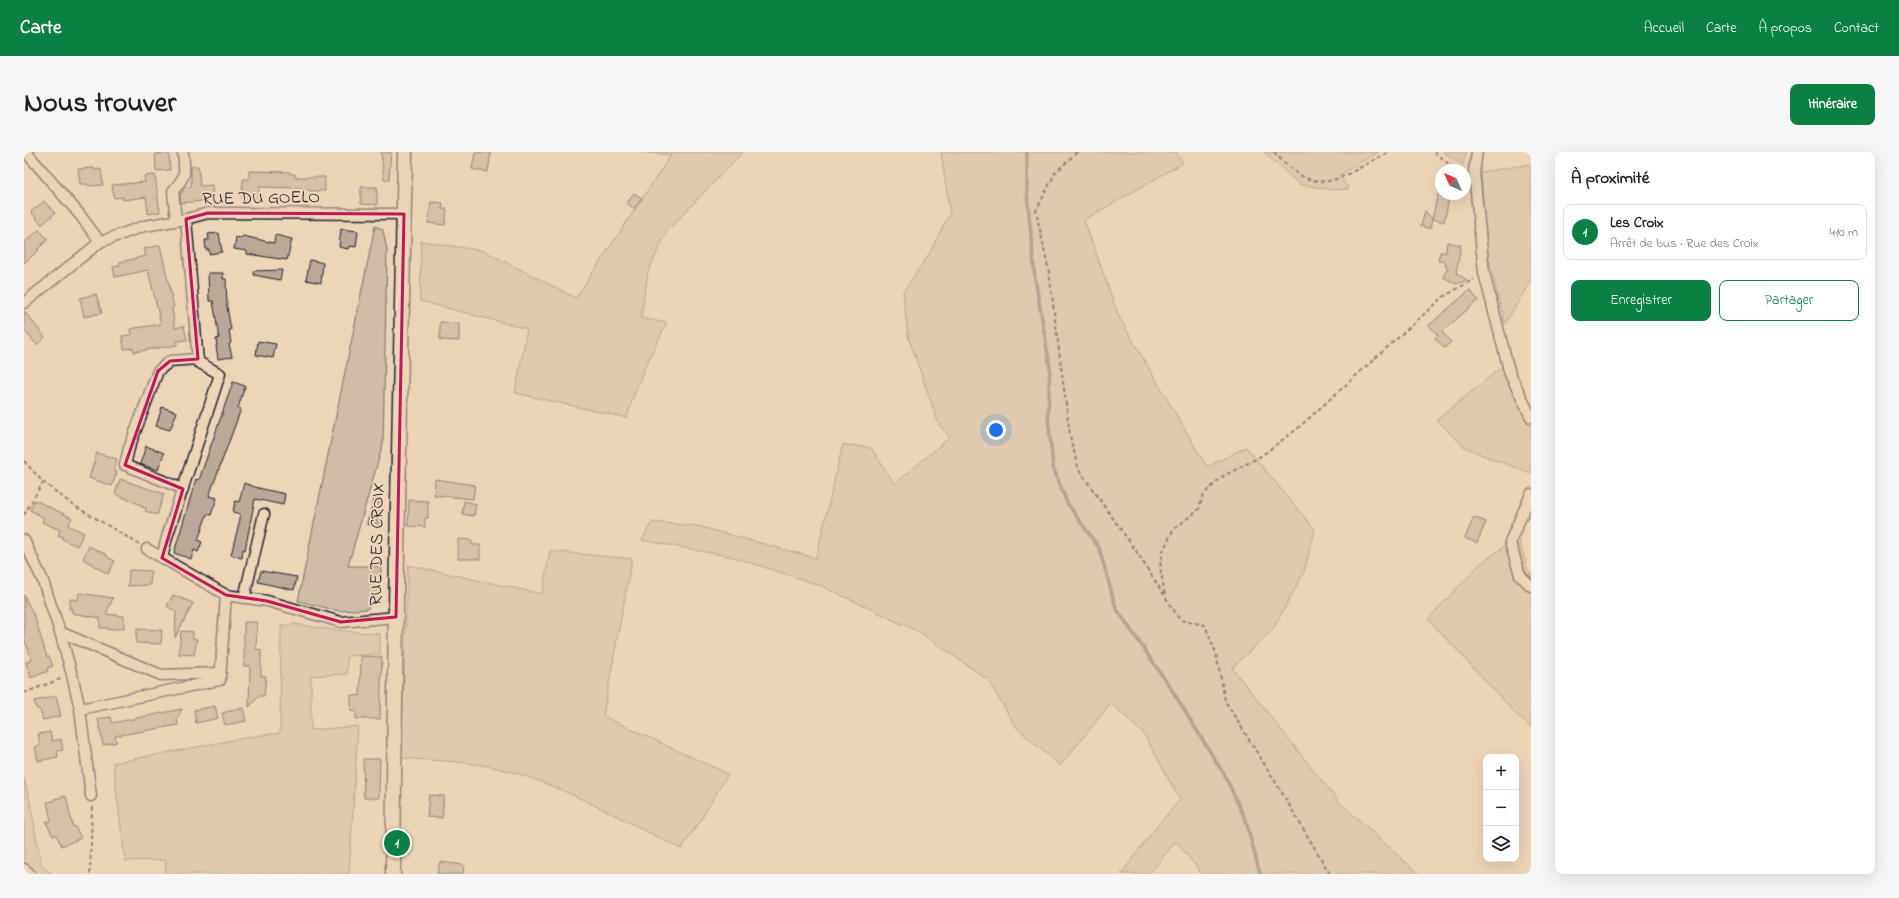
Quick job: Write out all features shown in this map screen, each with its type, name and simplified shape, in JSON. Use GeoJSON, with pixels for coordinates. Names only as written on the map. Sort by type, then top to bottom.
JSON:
{"type":"FeatureCollection","features":[{"type":"Feature","properties":{"kind":"main road","name":"RUE DES CROIX"},"geometry":{"type":"LineString","coordinates":[[393,874],[396,617],[405,152]]}},
{"type":"Feature","properties":{"kind":"street"},"geometry":{"type":"LineString","coordinates":[[26,152],[80,215],[100,242]]}},
{"type":"Feature","properties":{"kind":"street"},"geometry":{"type":"LineString","coordinates":[[162,558],[220,374],[198,362],[181,220],[173,192],[183,179],[185,171],[183,152]]}},
{"type":"Feature","properties":{"kind":"street"},"geometry":{"type":"LineString","coordinates":[[1477,152],[1474,172],[1484,273],[1510,374],[1531,417]]}},
{"type":"Feature","properties":{"kind":"street","name":"RUE DU GOELO"},"geometry":{"type":"LineString","coordinates":[[24,302],[100,242],[144,226],[181,220],[208,213],[404,214]]}},
{"type":"Feature","properties":{"kind":"street"},"geometry":{"type":"LineString","coordinates":[[183,489],[125,465],[129,448],[158,371],[170,361],[198,359]]}},
{"type":"Feature","properties":{"kind":"street"},"geometry":{"type":"LineString","coordinates":[[1531,494],[1510,542],[1520,575],[1531,586]]}},
{"type":"Feature","properties":{"kind":"street"},"geometry":{"type":"LineString","coordinates":[[244,598],[264,514]]}},
{"type":"Feature","properties":{"kind":"street"},"geometry":{"type":"LineString","coordinates":[[24,540],[44,581],[72,675],[80,709],[91,796]]}},
{"type":"Feature","properties":{"kind":"street"},"geometry":{"type":"LineString","coordinates":[[147,549],[226,595],[297,609],[341,622],[396,617]]}},
{"type":"Feature","properties":{"kind":"street"},"geometry":{"type":"LineString","coordinates":[[220,677],[226,595]]}},
{"type":"Feature","properties":{"kind":"street"},"geometry":{"type":"LineString","coordinates":[[60,632],[160,675],[220,677]]}},
{"type":"Feature","properties":{"kind":"street"},"geometry":{"type":"LineString","coordinates":[[160,675],[162,692]]}},
{"type":"Feature","properties":{"kind":"street"},"geometry":{"type":"LineString","coordinates":[[80,709],[162,692],[220,677]]}},
{"type":"Feature","properties":{"kind":"street"},"geometry":{"type":"LineString","coordinates":[[24,869],[30,874]]}},
{"type":"Feature","properties":{"kind":"path"},"geometry":{"type":"LineString","coordinates":[[1077,152],[1055,173],[1036,211],[1049,272],[1070,436],[1079,470],[1136,551],[1180,620],[1204,625],[1216,653],[1225,701],[1278,786],[1330,874]]}},
{"type":"Feature","properties":{"kind":"path"},"geometry":{"type":"LineString","coordinates":[[1274,152],[1293,170],[1305,178],[1318,183],[1335,181],[1389,152]]}},
{"type":"Feature","properties":{"kind":"path"},"geometry":{"type":"LineString","coordinates":[[1434,152],[1449,164]]}},
{"type":"Feature","properties":{"kind":"path"},"geometry":{"type":"LineString","coordinates":[[1165,595],[1160,567],[1163,551],[1173,530],[1198,510],[1203,495],[1222,478],[1261,456],[1297,429],[1443,297],[1484,273]]}},
{"type":"Feature","properties":{"kind":"path"},"geometry":{"type":"LineString","coordinates":[[24,461],[42,482],[73,505],[147,549]]}},
{"type":"Feature","properties":{"kind":"path"},"geometry":{"type":"LineString","coordinates":[[24,515],[42,482]]}},
{"type":"Feature","properties":{"kind":"path"},"geometry":{"type":"LineString","coordinates":[[24,692],[72,675]]}},
{"type":"Feature","properties":{"kind":"path"},"geometry":{"type":"LineString","coordinates":[[90,874],[93,812],[91,796]]}},
{"type":"Feature","properties":{"kind":"highlighted area"},"geometry":{"type":"Polygon","coordinates":[[[208,213],[404,214],[396,617],[341,622],[267,601],[226,595],[162,558],[183,489],[125,465],[158,371],[170,361],[198,359],[186,219],[208,213]]]}},
{"type":"Feature","properties":{"kind":"shaded area"},"geometry":{"type":"Polygon","coordinates":[[[638,152],[743,152],[667,231],[648,272],[641,318],[667,323],[639,381],[627,418],[515,393],[527,329],[420,301],[421,241],[484,251],[576,298],[671,155],[638,152]]]}},
{"type":"Feature","properties":{"kind":"shaded area"},"geometry":{"type":"Polygon","coordinates":[[[941,152],[1176,152],[1183,163],[1084,220],[1119,317],[1207,467],[1246,447],[1315,530],[1304,572],[1273,629],[1232,668],[1338,801],[1419,874],[1202,874],[1176,841],[1149,874],[1121,874],[1161,821],[1180,800],[1144,734],[1111,703],[1060,766],[1016,727],[987,679],[921,633],[822,586],[733,557],[642,540],[652,522],[697,526],[816,558],[843,444],[871,448],[895,484],[950,437],[939,425],[908,336],[903,292],[929,254],[950,213],[941,152]]]}},
{"type":"Feature","properties":{"kind":"shaded area"},"geometry":{"type":"Polygon","coordinates":[[[1264,152],[1379,152],[1339,175],[1349,189],[1333,190],[1299,184],[1264,152]]]}},
{"type":"Feature","properties":{"kind":"shaded area"},"geometry":{"type":"Polygon","coordinates":[[[1443,152],[1466,152],[1463,164],[1443,152]]]}},
{"type":"Feature","properties":{"kind":"shaded area"},"geometry":{"type":"Polygon","coordinates":[[[1531,164],[1531,280],[1505,324],[1487,252],[1481,172],[1531,164]]]}},
{"type":"Feature","properties":{"kind":"shaded area"},"geometry":{"type":"Polygon","coordinates":[[[375,226],[383,230],[387,250],[383,444],[348,566],[381,566],[380,598],[367,609],[339,611],[298,601],[375,226]]]}},
{"type":"Feature","properties":{"kind":"shaded area"},"geometry":{"type":"Polygon","coordinates":[[[1510,360],[1531,405],[1531,473],[1489,458],[1463,446],[1437,420],[1510,360]]]}},
{"type":"Feature","properties":{"kind":"shaded area"},"geometry":{"type":"Polygon","coordinates":[[[1518,537],[1528,570],[1531,573],[1531,727],[1518,716],[1428,619],[1481,563],[1518,537]]]}},
{"type":"Feature","properties":{"kind":"shaded area"},"geometry":{"type":"Polygon","coordinates":[[[550,551],[632,559],[603,716],[728,774],[699,823],[681,849],[593,804],[525,776],[477,764],[401,758],[408,565],[542,594],[550,551]]]}},
{"type":"Feature","properties":{"kind":"shaded area"},"geometry":{"type":"Polygon","coordinates":[[[294,624],[335,630],[380,634],[380,654],[347,656],[347,674],[311,676],[311,730],[358,726],[349,874],[165,874],[166,860],[125,861],[113,763],[248,737],[280,733],[281,626],[294,624]]]}},
{"type":"Feature","properties":{"kind":"shaded area"},"geometry":{"type":"Polygon","coordinates":[[[24,778],[31,806],[41,865],[52,874],[24,874],[24,778]]]}},
{"type":"Feature","properties":{"kind":"building"},"geometry":{"type":"Polygon","coordinates":[[[381,152],[391,152],[389,180],[384,180],[381,152]]]}},
{"type":"Feature","properties":{"kind":"building"},"geometry":{"type":"Polygon","coordinates":[[[475,152],[491,152],[488,172],[472,169],[475,152]]]}},
{"type":"Feature","properties":{"kind":"building"},"geometry":{"type":"Polygon","coordinates":[[[169,153],[170,170],[156,171],[155,154],[169,153]]]}},
{"type":"Feature","properties":{"kind":"building"},"geometry":{"type":"Polygon","coordinates":[[[198,166],[200,186],[212,185],[213,200],[181,203],[180,193],[183,192],[184,187],[191,187],[191,167],[198,166]]]}},
{"type":"Feature","properties":{"kind":"building"},"geometry":{"type":"Polygon","coordinates":[[[94,168],[95,170],[101,169],[103,185],[90,186],[80,184],[78,169],[94,168]]]}},
{"type":"Feature","properties":{"kind":"building"},"geometry":{"type":"Polygon","coordinates":[[[249,171],[290,172],[290,174],[295,174],[295,177],[325,177],[325,191],[309,191],[309,189],[302,188],[259,187],[259,200],[242,200],[243,179],[249,179],[249,171]]]}},
{"type":"Feature","properties":{"kind":"building"},"geometry":{"type":"Polygon","coordinates":[[[155,175],[160,212],[148,214],[146,197],[123,200],[123,197],[114,198],[112,185],[145,182],[144,176],[155,175]]]}},
{"type":"Feature","properties":{"kind":"building"},"geometry":{"type":"Polygon","coordinates":[[[361,187],[377,187],[377,205],[361,204],[361,187]]]}},
{"type":"Feature","properties":{"kind":"building"},"geometry":{"type":"Polygon","coordinates":[[[634,193],[642,198],[634,209],[627,203],[634,193]]]}},
{"type":"Feature","properties":{"kind":"building"},"geometry":{"type":"Polygon","coordinates":[[[1437,200],[1449,200],[1444,222],[1432,219],[1437,200]]]}},
{"type":"Feature","properties":{"kind":"building"},"geometry":{"type":"Polygon","coordinates":[[[44,201],[55,213],[42,225],[31,212],[44,201]]]}},
{"type":"Feature","properties":{"kind":"building"},"geometry":{"type":"Polygon","coordinates":[[[431,202],[443,203],[442,209],[447,209],[445,225],[428,223],[431,202]]]}},
{"type":"Feature","properties":{"kind":"building"},"geometry":{"type":"Polygon","coordinates":[[[1425,211],[1432,219],[1430,229],[1421,226],[1425,211]]]}},
{"type":"Feature","properties":{"kind":"building"},"geometry":{"type":"Polygon","coordinates":[[[341,229],[358,231],[356,247],[349,246],[348,249],[339,247],[341,229]]]}},
{"type":"Feature","properties":{"kind":"building"},"geometry":{"type":"Polygon","coordinates":[[[39,230],[48,239],[38,249],[39,250],[24,263],[24,243],[39,230]]]}},
{"type":"Feature","properties":{"kind":"building"},"geometry":{"type":"Polygon","coordinates":[[[219,233],[222,252],[209,254],[209,249],[206,250],[205,240],[209,240],[208,234],[219,233]]]}},
{"type":"Feature","properties":{"kind":"building"},"geometry":{"type":"Polygon","coordinates":[[[275,235],[292,239],[287,260],[247,254],[247,251],[234,249],[236,237],[241,238],[243,236],[274,243],[275,235]]]}},
{"type":"Feature","properties":{"kind":"building"},"geometry":{"type":"Polygon","coordinates":[[[1447,242],[1461,245],[1456,273],[1467,280],[1457,284],[1443,277],[1448,267],[1445,266],[1446,262],[1438,261],[1440,252],[1446,252],[1447,242]]]}},
{"type":"Feature","properties":{"kind":"building"},"geometry":{"type":"Polygon","coordinates":[[[160,245],[174,307],[172,308],[175,328],[184,326],[187,340],[177,341],[177,345],[134,352],[133,348],[124,349],[122,336],[131,335],[130,329],[161,324],[148,270],[115,277],[113,267],[120,265],[120,262],[146,256],[144,249],[160,245]]]}},
{"type":"Feature","properties":{"kind":"building"},"geometry":{"type":"Polygon","coordinates":[[[310,260],[323,263],[321,283],[306,280],[310,260]]]}},
{"type":"Feature","properties":{"kind":"building"},"geometry":{"type":"Polygon","coordinates":[[[282,270],[280,280],[254,275],[254,271],[282,270]]]}},
{"type":"Feature","properties":{"kind":"building"},"geometry":{"type":"Polygon","coordinates":[[[208,273],[223,273],[223,279],[226,279],[227,307],[231,330],[229,330],[231,343],[229,344],[232,357],[218,359],[216,339],[219,338],[213,301],[209,301],[208,273]]]}},
{"type":"Feature","properties":{"kind":"building"},"geometry":{"type":"Polygon","coordinates":[[[1470,290],[1478,300],[1442,332],[1451,342],[1444,348],[1435,338],[1438,335],[1429,325],[1470,290]]]}},
{"type":"Feature","properties":{"kind":"building"},"geometry":{"type":"Polygon","coordinates":[[[96,294],[102,313],[84,317],[80,298],[96,294]]]}},
{"type":"Feature","properties":{"kind":"building"},"geometry":{"type":"Polygon","coordinates":[[[24,311],[45,337],[37,345],[24,330],[24,311]]]}},
{"type":"Feature","properties":{"kind":"building"},"geometry":{"type":"Polygon","coordinates":[[[440,322],[459,323],[459,341],[440,340],[440,322]]]}},
{"type":"Feature","properties":{"kind":"building"},"geometry":{"type":"Polygon","coordinates":[[[258,341],[276,344],[273,358],[256,355],[258,341]]]}},
{"type":"Feature","properties":{"kind":"building"},"geometry":{"type":"Polygon","coordinates":[[[233,382],[245,386],[238,408],[241,409],[209,496],[217,498],[211,515],[207,514],[198,540],[202,542],[198,552],[194,550],[191,559],[174,553],[196,479],[199,480],[233,382]]]}},
{"type":"Feature","properties":{"kind":"building"},"geometry":{"type":"Polygon","coordinates":[[[162,407],[177,412],[170,430],[156,426],[162,407]]]}},
{"type":"Feature","properties":{"kind":"building"},"geometry":{"type":"Polygon","coordinates":[[[146,446],[164,453],[158,470],[140,464],[146,446]]]}},
{"type":"Feature","properties":{"kind":"building"},"geometry":{"type":"Polygon","coordinates":[[[97,453],[117,459],[114,471],[117,472],[112,486],[89,478],[97,453]]]}},
{"type":"Feature","properties":{"kind":"building"},"geometry":{"type":"Polygon","coordinates":[[[120,479],[164,494],[157,515],[145,511],[146,508],[141,507],[141,505],[115,494],[120,479]]]}},
{"type":"Feature","properties":{"kind":"building"},"geometry":{"type":"Polygon","coordinates":[[[435,479],[475,485],[473,499],[434,495],[435,479]]]}},
{"type":"Feature","properties":{"kind":"building"},"geometry":{"type":"Polygon","coordinates":[[[244,483],[258,488],[285,494],[283,505],[255,499],[245,550],[243,549],[242,558],[231,555],[240,519],[240,514],[233,512],[235,501],[239,502],[244,483]]]}},
{"type":"Feature","properties":{"kind":"building"},"geometry":{"type":"Polygon","coordinates":[[[35,500],[72,518],[68,525],[84,533],[77,546],[62,539],[63,537],[58,535],[60,530],[42,522],[44,518],[30,510],[35,500]]]}},
{"type":"Feature","properties":{"kind":"building"},"geometry":{"type":"Polygon","coordinates":[[[374,500],[383,501],[380,528],[367,524],[374,500]]]}},
{"type":"Feature","properties":{"kind":"building"},"geometry":{"type":"Polygon","coordinates":[[[409,500],[428,501],[428,518],[425,518],[425,527],[408,526],[409,500]]]}},
{"type":"Feature","properties":{"kind":"building"},"geometry":{"type":"Polygon","coordinates":[[[464,501],[476,504],[474,516],[462,514],[464,501]]]}},
{"type":"Feature","properties":{"kind":"building"},"geometry":{"type":"Polygon","coordinates":[[[1474,517],[1486,522],[1477,543],[1465,538],[1474,517]]]}},
{"type":"Feature","properties":{"kind":"building"},"geometry":{"type":"Polygon","coordinates":[[[458,539],[472,540],[472,545],[480,545],[480,559],[458,559],[458,539]]]}},
{"type":"Feature","properties":{"kind":"building"},"geometry":{"type":"Polygon","coordinates":[[[89,546],[115,561],[108,574],[83,559],[89,546]]]}},
{"type":"Feature","properties":{"kind":"building"},"geometry":{"type":"Polygon","coordinates":[[[129,570],[151,571],[150,585],[128,586],[129,570]]]}},
{"type":"Feature","properties":{"kind":"building"},"geometry":{"type":"Polygon","coordinates":[[[261,571],[297,577],[294,590],[258,582],[261,571]]]}},
{"type":"Feature","properties":{"kind":"building"},"geometry":{"type":"Polygon","coordinates":[[[79,593],[113,598],[106,614],[124,616],[124,628],[108,630],[108,628],[100,628],[100,618],[72,613],[72,609],[69,609],[70,599],[78,600],[79,593]]]}},
{"type":"Feature","properties":{"kind":"building"},"geometry":{"type":"Polygon","coordinates":[[[24,595],[35,618],[47,657],[49,656],[53,666],[47,668],[48,671],[31,678],[26,662],[32,660],[24,638],[24,595]]]}},
{"type":"Feature","properties":{"kind":"building"},"geometry":{"type":"Polygon","coordinates":[[[173,595],[193,603],[175,638],[176,612],[167,606],[173,595]]]}},
{"type":"Feature","properties":{"kind":"building"},"geometry":{"type":"Polygon","coordinates":[[[244,622],[257,622],[256,649],[261,650],[261,676],[266,676],[264,696],[259,696],[249,707],[250,666],[244,666],[244,622]]]}},
{"type":"Feature","properties":{"kind":"building"},"geometry":{"type":"Polygon","coordinates":[[[137,629],[162,630],[161,644],[136,643],[137,629]]]}},
{"type":"Feature","properties":{"kind":"building"},"geometry":{"type":"Polygon","coordinates":[[[181,631],[193,632],[193,639],[197,639],[194,655],[179,654],[181,631]]]}},
{"type":"Feature","properties":{"kind":"building"},"geometry":{"type":"Polygon","coordinates":[[[361,656],[382,657],[380,719],[356,719],[356,712],[351,711],[351,695],[360,696],[361,656]]]}},
{"type":"Feature","properties":{"kind":"building"},"geometry":{"type":"Polygon","coordinates":[[[56,696],[61,716],[43,720],[40,710],[36,708],[34,701],[56,696]]]}},
{"type":"Feature","properties":{"kind":"building"},"geometry":{"type":"Polygon","coordinates":[[[215,706],[218,718],[196,723],[194,710],[215,706]]]}},
{"type":"Feature","properties":{"kind":"building"},"geometry":{"type":"Polygon","coordinates":[[[243,708],[246,721],[225,725],[222,713],[243,708]]]}},
{"type":"Feature","properties":{"kind":"building"},"geometry":{"type":"Polygon","coordinates":[[[182,709],[177,718],[178,725],[115,736],[117,742],[103,745],[98,719],[111,717],[112,723],[182,709]]]}},
{"type":"Feature","properties":{"kind":"building"},"geometry":{"type":"Polygon","coordinates":[[[50,732],[52,741],[61,739],[63,750],[57,751],[58,757],[38,761],[35,747],[40,745],[38,734],[50,732]]]}},
{"type":"Feature","properties":{"kind":"building"},"geometry":{"type":"Polygon","coordinates":[[[363,759],[380,759],[379,798],[364,798],[363,759]]]}},
{"type":"Feature","properties":{"kind":"building"},"geometry":{"type":"Polygon","coordinates":[[[429,795],[444,796],[442,818],[427,817],[429,795]]]}},
{"type":"Feature","properties":{"kind":"building"},"geometry":{"type":"Polygon","coordinates":[[[66,796],[73,827],[75,826],[81,838],[62,846],[56,835],[53,836],[46,822],[51,821],[47,802],[66,796]]]}},
{"type":"Feature","properties":{"kind":"building"},"geometry":{"type":"Polygon","coordinates":[[[440,862],[464,865],[463,874],[437,874],[440,862]]]}},
{"type":"Feature","properties":{"kind":"waterway"},"geometry":{"type":"LineString","coordinates":[[1027,152],[1027,193],[1035,278],[1050,367],[1048,416],[1053,467],[1067,503],[1099,548],[1116,608],[1172,690],[1225,776],[1246,821],[1260,874]]}},
{"type":"Feature","properties":{"kind":"place","name":"Les Croix"},"geometry":{"type":"Point","coordinates":[397,843]}}]}
